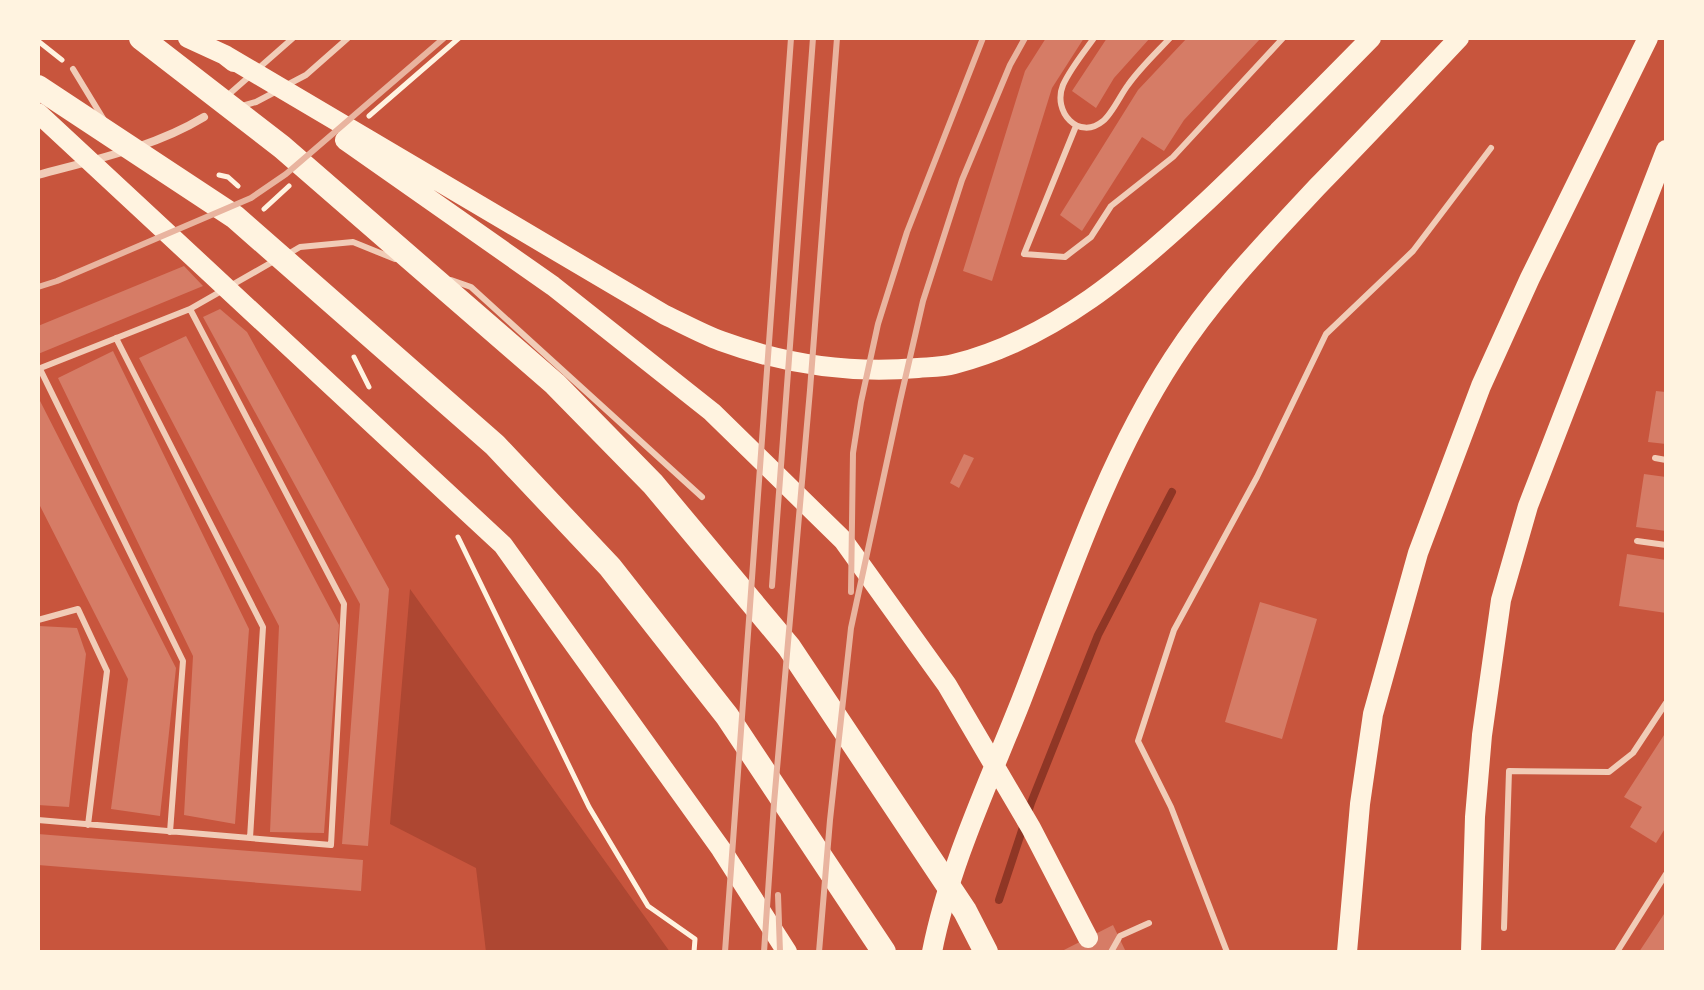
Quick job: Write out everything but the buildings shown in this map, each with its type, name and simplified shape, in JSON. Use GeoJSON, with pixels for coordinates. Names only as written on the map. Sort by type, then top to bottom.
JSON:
{"type":"FeatureCollection","features":[{"type":"Feature","properties":{"kind":"highway"},"geometry":{"type":"LineString","coordinates":[[141,38],[282,147],[555,384],[653,484],[789,647],[965,911],[986,952]]}},
{"type":"Feature","properties":{"kind":"highway"},"geometry":{"type":"LineString","coordinates":[[38,87],[235,217],[495,445],[610,567],[727,716],[884,952]]}},
{"type":"Feature","properties":{"kind":"main road"},"geometry":{"type":"LineString","coordinates":[[188,38],[225,55],[679,322],[719,340],[776,358],[834,368],[893,370],[952,365],[1007,347],[1108,288],[1151,253],[1247,163],[1371,38]]}},
{"type":"Feature","properties":{"kind":"main road"},"geometry":{"type":"LineString","coordinates":[[932,952],[958,863],[1095,510],[1155,388],[1192,331],[1241,269],[1459,38]]}},
{"type":"Feature","properties":{"kind":"main road"},"geometry":{"type":"LineString","coordinates":[[1347,952],[1360,804],[1373,714],[1418,553],[1481,386],[1530,278],[1648,38]]}},
{"type":"Feature","properties":{"kind":"main road"},"geometry":{"type":"LineString","coordinates":[[225,55],[565,296],[712,412],[843,540],[947,685],[1031,828],[1088,938]]}},
{"type":"Feature","properties":{"kind":"main road"},"geometry":{"type":"LineString","coordinates":[[38,113],[503,545],[721,849],[787,952]]}},
{"type":"Feature","properties":{"kind":"main road"},"geometry":{"type":"LineString","coordinates":[[1471,952],[1475,817],[1482,735],[1501,600],[1528,506],[1666,150]]}},
{"type":"Feature","properties":{"kind":"street"},"geometry":{"type":"LineString","coordinates":[[38,175],[166,136],[204,117]]}},
{"type":"Feature","properties":{"kind":"lane"},"geometry":{"type":"LineString","coordinates":[[204,117],[293,38]]}},
{"type":"Feature","properties":{"kind":"lane"},"geometry":{"type":"LineString","coordinates":[[204,117],[268,96],[306,75],[348,38]]}},
{"type":"Feature","properties":{"kind":"lane"},"geometry":{"type":"LineString","coordinates":[[1094,38],[1062,87],[1060,103],[1065,116],[1076,126],[1090,127],[1104,121],[1130,82],[1170,38]]}},
{"type":"Feature","properties":{"kind":"lane"},"geometry":{"type":"LineString","coordinates":[[1076,126],[1024,254],[1065,257],[1091,237],[1111,206],[1173,157],[1283,38]]}},
{"type":"Feature","properties":{"kind":"lane"},"geometry":{"type":"LineString","coordinates":[[73,69],[122,151]]}},
{"type":"Feature","properties":{"kind":"lane"},"geometry":{"type":"LineString","coordinates":[[1227,952],[1171,807],[1138,741],[1174,630],[1257,477],[1326,334],[1413,251],[1491,148]]}},
{"type":"Feature","properties":{"kind":"lane"},"geometry":{"type":"LineString","coordinates":[[170,832],[183,661],[39,369],[190,309],[300,247],[353,242],[471,287],[702,497]]}},
{"type":"Feature","properties":{"kind":"lane"},"geometry":{"type":"LineString","coordinates":[[38,820],[331,845],[344,604],[190,309]]}},
{"type":"Feature","properties":{"kind":"lane"},"geometry":{"type":"LineString","coordinates":[[116,338],[263,627],[250,838]]}},
{"type":"Feature","properties":{"kind":"lane"},"geometry":{"type":"LineString","coordinates":[[1655,458],[1666,460]]}},
{"type":"Feature","properties":{"kind":"lane"},"geometry":{"type":"LineString","coordinates":[[1637,541],[1666,545]]}},
{"type":"Feature","properties":{"kind":"lane"},"geometry":{"type":"LineString","coordinates":[[38,620],[78,609],[107,671],[88,825]]}},
{"type":"Feature","properties":{"kind":"lane"},"geometry":{"type":"LineString","coordinates":[[1504,928],[1509,771],[1609,772],[1633,753],[1666,703]]}},
{"type":"Feature","properties":{"kind":"lane"},"geometry":{"type":"LineString","coordinates":[[1617,952],[1666,874]]}},
{"type":"Feature","properties":{"kind":"lane"},"geometry":{"type":"LineString","coordinates":[[1111,952],[1120,936],[1149,923]]}},
{"type":"Feature","properties":{"kind":"path"},"geometry":{"type":"LineString","coordinates":[[38,41],[73,69]]}},
{"type":"Feature","properties":{"kind":"path"},"geometry":{"type":"LineString","coordinates":[[214,173],[228,177],[239,187]]}},
{"type":"Feature","properties":{"kind":"path"},"geometry":{"type":"LineString","coordinates":[[257,204],[300,247]]}},
{"type":"Feature","properties":{"kind":"path"},"geometry":{"type":"LineString","coordinates":[[348,345],[369,387]]}},
{"type":"Feature","properties":{"kind":"path"},"geometry":{"type":"LineString","coordinates":[[458,537],[589,807],[648,906],[695,939],[694,952]]}},
{"type":"Feature","properties":{"kind":"shaded area"},"geometry":{"type":"Polygon","coordinates":[[[410,589],[670,952],[486,952],[476,868],[390,824],[410,589]]]}},
{"type":"Feature","properties":{"kind":"waterway"},"geometry":{"type":"LineString","coordinates":[[999,900],[1031,803],[1098,635],[1172,492]]}},
{"type":"Feature","properties":{"kind":"railway"},"geometry":{"type":"LineString","coordinates":[[38,287],[251,198],[286,174],[444,38]]}},
{"type":"Feature","properties":{"kind":"railway"},"geometry":{"type":"LineString","coordinates":[[725,952],[791,38]]}},
{"type":"Feature","properties":{"kind":"railway"},"geometry":{"type":"LineString","coordinates":[[772,586],[813,38]]}},
{"type":"Feature","properties":{"kind":"railway"},"geometry":{"type":"LineString","coordinates":[[764,952],[837,38]]}},
{"type":"Feature","properties":{"kind":"railway"},"geometry":{"type":"LineString","coordinates":[[851,592],[853,453],[878,324],[907,232],[983,38]]}},
{"type":"Feature","properties":{"kind":"railway"},"geometry":{"type":"LineString","coordinates":[[819,952],[851,628],[900,401],[923,301],[962,180],[1010,65],[1025,38]]}},
{"type":"Feature","properties":{"kind":"railway"},"geometry":{"type":"LineString","coordinates":[[778,895],[780,952]]}}]}
